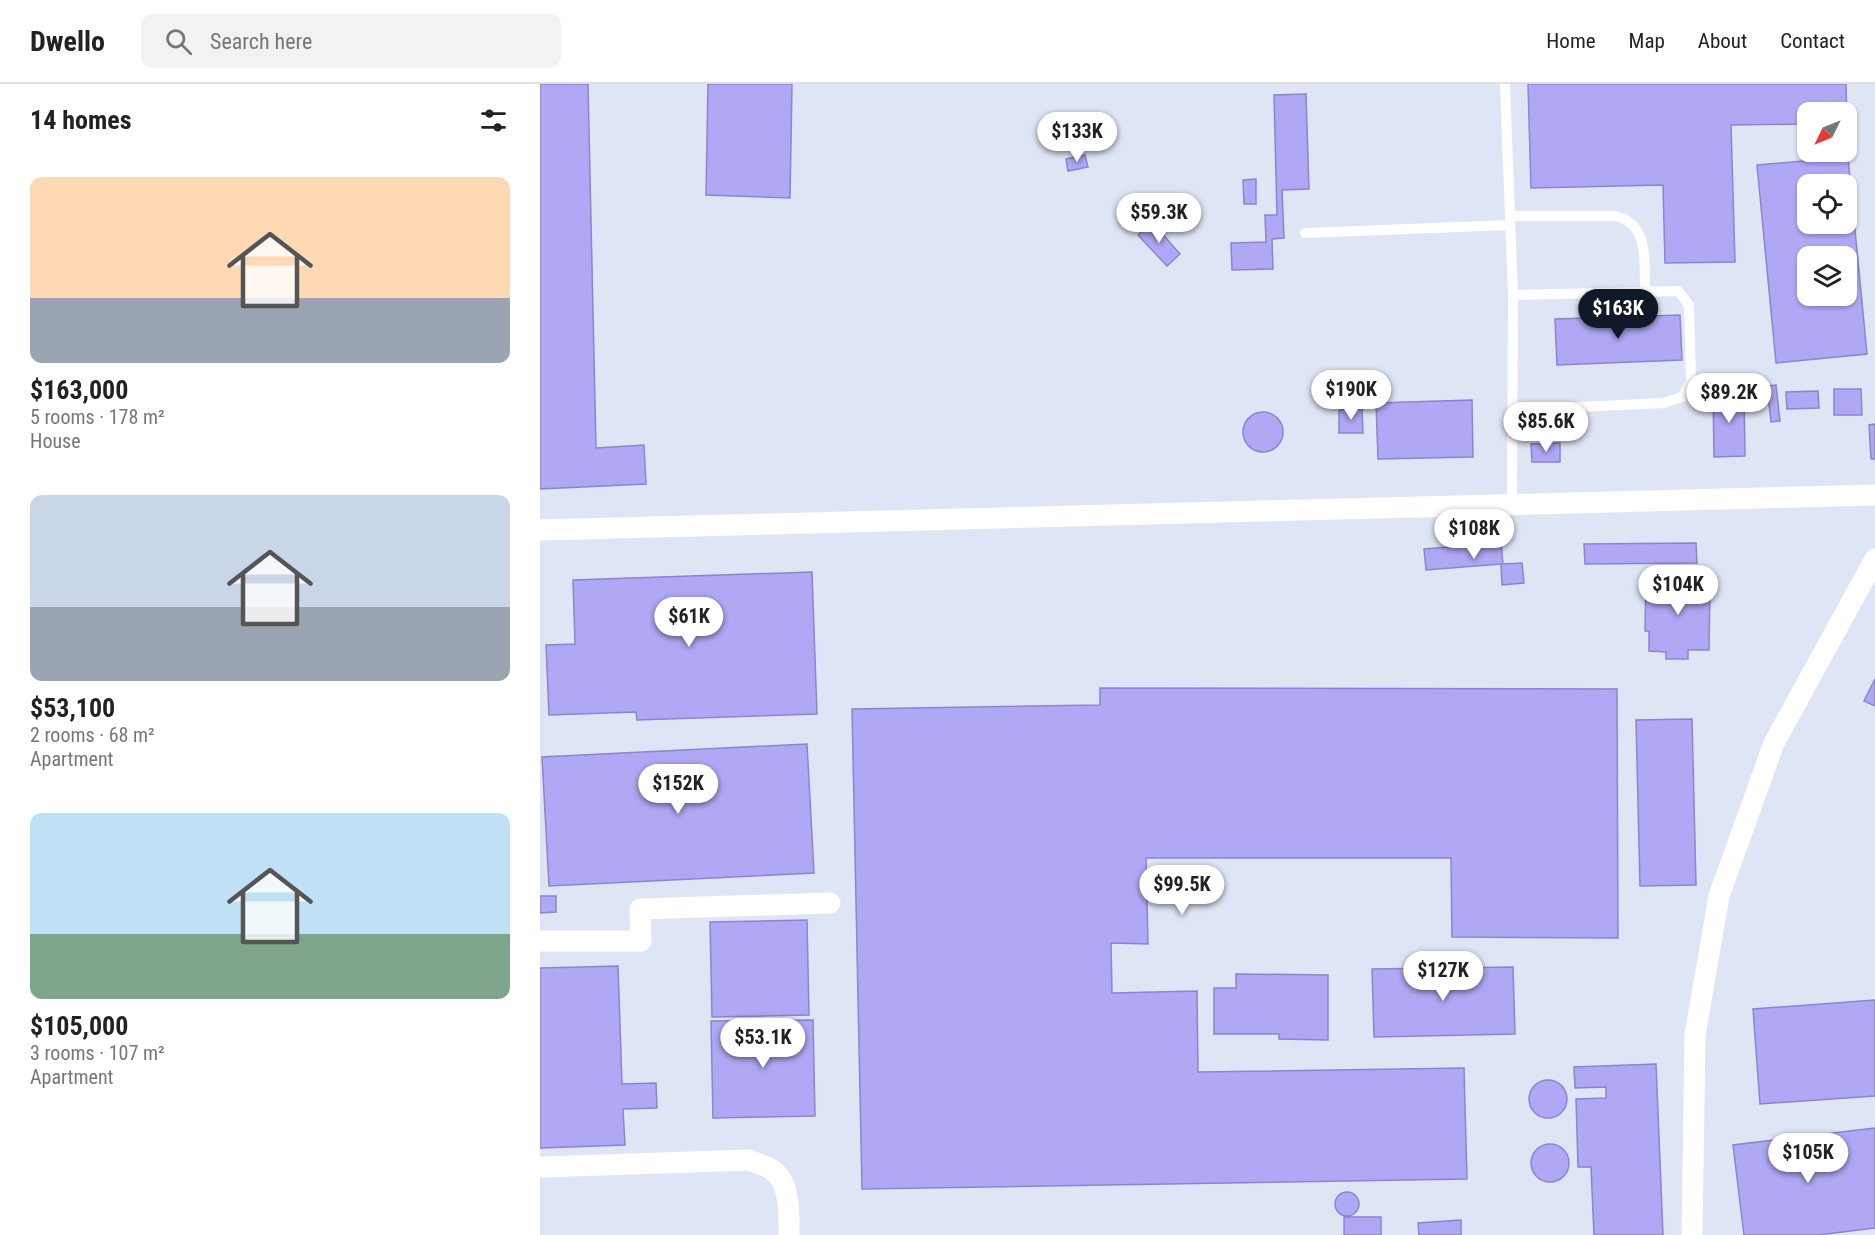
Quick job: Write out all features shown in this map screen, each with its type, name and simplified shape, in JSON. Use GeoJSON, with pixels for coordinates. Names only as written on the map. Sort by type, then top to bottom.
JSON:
{"type":"FeatureCollection","features":[{"type":"Feature","properties":{"kind":"street"},"geometry":{"type":"LineString","coordinates":[[540,530],[1875,495]]}},
{"type":"Feature","properties":{"kind":"street"},"geometry":{"type":"LineString","coordinates":[[1692,1235],[1695,1035],[1719,896],[1774,743],[1875,559]]}},
{"type":"Feature","properties":{"kind":"street"},"geometry":{"type":"LineString","coordinates":[[540,941],[640,941],[640,909],[830,903]]}},
{"type":"Feature","properties":{"kind":"street"},"geometry":{"type":"LineString","coordinates":[[544,1167],[749,1160],[771,1169],[781,1180],[788,1200],[789,1235]]}},
{"type":"Feature","properties":{"kind":"lane"},"geometry":{"type":"LineString","coordinates":[[1505,84],[1513,295],[1512,503]]}},
{"type":"Feature","properties":{"kind":"lane"},"geometry":{"type":"LineString","coordinates":[[1305,232],[1615,216],[1629,221],[1643,240],[1645,290]]}},
{"type":"Feature","properties":{"kind":"lane"},"geometry":{"type":"LineString","coordinates":[[1513,295],[1678,291],[1689,305],[1690,381],[1682,397],[1664,403],[1514,410]]}},
{"type":"Feature","properties":{"kind":"building"},"geometry":{"type":"Polygon","coordinates":[[[540,84],[588,84],[596,448],[644,445],[646,484],[540,489],[540,84]]]}},
{"type":"Feature","properties":{"kind":"building"},"geometry":{"type":"Polygon","coordinates":[[[708,84],[792,84],[790,198],[706,195],[708,84]]]}},
{"type":"Feature","properties":{"kind":"building"},"geometry":{"type":"Polygon","coordinates":[[[1528,84],[1846,84],[1846,102],[1797,102],[1797,124],[1731,125],[1735,262],[1665,263],[1663,185],[1531,188],[1528,84]]]}},
{"type":"Feature","properties":{"kind":"building"},"geometry":{"type":"Polygon","coordinates":[[[1306,94],[1309,189],[1282,190],[1284,238],[1272,239],[1273,269],[1232,270],[1231,243],[1266,242],[1265,215],[1277,215],[1274,95],[1306,94]]]}},
{"type":"Feature","properties":{"kind":"building"},"geometry":{"type":"Polygon","coordinates":[[[1085,155],[1088,167],[1068,171],[1066,159],[1085,155]]]}},
{"type":"Feature","properties":{"kind":"building"},"geometry":{"type":"Polygon","coordinates":[[[1797,161],[1848,162],[1850,174],[1797,174],[1797,234],[1855,234],[1857,246],[1797,246],[1797,306],[1857,306],[1857,250],[1867,354],[1776,363],[1757,165],[1797,161]]]}},
{"type":"Feature","properties":{"kind":"building"},"geometry":{"type":"Polygon","coordinates":[[[1256,179],[1256,204],[1244,204],[1243,180],[1256,179]]]}},
{"type":"Feature","properties":{"kind":"building"},"geometry":{"type":"Polygon","coordinates":[[[1139,206],[1149,218],[1134,230],[1124,219],[1139,206]]]}},
{"type":"Feature","properties":{"kind":"building"},"geometry":{"type":"Polygon","coordinates":[[[1152,222],[1180,254],[1167,266],[1138,235],[1152,222]]]}},
{"type":"Feature","properties":{"kind":"building"},"geometry":{"type":"Polygon","coordinates":[[[1680,315],[1682,360],[1557,365],[1555,319],[1680,315]]]}},
{"type":"Feature","properties":{"kind":"building"},"geometry":{"type":"Polygon","coordinates":[[[1776,385],[1780,421],[1771,422],[1767,386],[1776,385]]]}},
{"type":"Feature","properties":{"kind":"building"},"geometry":{"type":"Polygon","coordinates":[[[1834,389],[1861,389],[1862,415],[1834,415],[1834,389]]]}},
{"type":"Feature","properties":{"kind":"building"},"geometry":{"type":"Polygon","coordinates":[[[1818,391],[1819,408],[1787,409],[1786,392],[1818,391]]]}},
{"type":"Feature","properties":{"kind":"building"},"geometry":{"type":"Polygon","coordinates":[[[1713,392],[1744,392],[1745,456],[1714,457],[1713,392]]]}},
{"type":"Feature","properties":{"kind":"building"},"geometry":{"type":"Polygon","coordinates":[[[1472,400],[1473,457],[1378,459],[1376,403],[1472,400]]]}},
{"type":"Feature","properties":{"kind":"building"},"geometry":{"type":"Polygon","coordinates":[[[1362,409],[1363,433],[1339,433],[1339,410],[1362,409]]]}},
{"type":"Feature","properties":{"kind":"building"},"geometry":{"type":"Polygon","coordinates":[[[1263,412],[1277,418],[1283,432],[1277,446],[1263,452],[1249,446],[1243,432],[1249,418],[1263,412]]]}},
{"type":"Feature","properties":{"kind":"building"},"geometry":{"type":"Polygon","coordinates":[[[1875,424],[1875,459],[1871,459],[1869,425],[1875,424]]]}},
{"type":"Feature","properties":{"kind":"building"},"geometry":{"type":"Polygon","coordinates":[[[1560,443],[1560,462],[1532,462],[1531,444],[1560,443]]]}},
{"type":"Feature","properties":{"kind":"building"},"geometry":{"type":"Polygon","coordinates":[[[1501,543],[1503,564],[1522,563],[1524,583],[1502,585],[1501,564],[1426,570],[1424,549],[1501,543]]]}},
{"type":"Feature","properties":{"kind":"building"},"geometry":{"type":"Polygon","coordinates":[[[1696,543],[1697,563],[1585,564],[1584,544],[1696,543]]]}},
{"type":"Feature","properties":{"kind":"building"},"geometry":{"type":"Polygon","coordinates":[[[812,572],[817,714],[637,720],[636,712],[549,715],[546,645],[575,644],[573,580],[812,572]]]}},
{"type":"Feature","properties":{"kind":"building"},"geometry":{"type":"Polygon","coordinates":[[[1646,578],[1710,579],[1709,650],[1688,650],[1688,659],[1666,659],[1666,652],[1649,651],[1649,631],[1645,631],[1646,578]]]}},
{"type":"Feature","properties":{"kind":"building"},"geometry":{"type":"Polygon","coordinates":[[[1875,679],[1875,706],[1864,701],[1875,679]]]}},
{"type":"Feature","properties":{"kind":"building"},"geometry":{"type":"Polygon","coordinates":[[[1100,688],[1617,689],[1618,938],[1452,937],[1451,858],[1146,858],[1148,944],[1111,943],[1112,993],[1197,991],[1198,1072],[1464,1068],[1467,1179],[862,1189],[852,709],[1100,705],[1100,688]]]}},
{"type":"Feature","properties":{"kind":"building"},"geometry":{"type":"Polygon","coordinates":[[[1692,719],[1696,885],[1640,886],[1636,720],[1692,719]]]}},
{"type":"Feature","properties":{"kind":"building"},"geometry":{"type":"Polygon","coordinates":[[[807,744],[814,873],[549,886],[542,757],[807,744]]]}},
{"type":"Feature","properties":{"kind":"building"},"geometry":{"type":"Polygon","coordinates":[[[540,896],[556,896],[556,912],[540,913],[540,896]]]}},
{"type":"Feature","properties":{"kind":"building"},"geometry":{"type":"Polygon","coordinates":[[[807,920],[809,1015],[712,1017],[710,922],[807,920]]]}},
{"type":"Feature","properties":{"kind":"building"},"geometry":{"type":"Polygon","coordinates":[[[618,966],[622,1084],[656,1083],[657,1108],[623,1109],[625,1145],[540,1148],[540,968],[618,966]]]}},
{"type":"Feature","properties":{"kind":"building"},"geometry":{"type":"Polygon","coordinates":[[[1513,967],[1515,1034],[1374,1037],[1372,969],[1513,967]]]}},
{"type":"Feature","properties":{"kind":"building"},"geometry":{"type":"Polygon","coordinates":[[[1236,974],[1328,975],[1328,1040],[1279,1039],[1279,1034],[1214,1034],[1214,988],[1236,988],[1236,974]]]}},
{"type":"Feature","properties":{"kind":"building"},"geometry":{"type":"Polygon","coordinates":[[[1875,1000],[1875,1096],[1760,1104],[1753,1009],[1875,1000]]]}},
{"type":"Feature","properties":{"kind":"building"},"geometry":{"type":"Polygon","coordinates":[[[813,1020],[815,1116],[713,1118],[711,1021],[813,1020]]]}},
{"type":"Feature","properties":{"kind":"building"},"geometry":{"type":"Polygon","coordinates":[[[1656,1064],[1663,1235],[1594,1235],[1591,1167],[1578,1167],[1576,1099],[1606,1098],[1606,1087],[1575,1088],[1574,1067],[1656,1064]]]}},
{"type":"Feature","properties":{"kind":"building"},"geometry":{"type":"Polygon","coordinates":[[[1548,1080],[1561,1086],[1567,1099],[1561,1112],[1548,1118],[1535,1112],[1529,1099],[1535,1086],[1548,1080]]]}},
{"type":"Feature","properties":{"kind":"building"},"geometry":{"type":"Polygon","coordinates":[[[1875,1128],[1875,1228],[1818,1235],[1744,1235],[1733,1145],[1875,1128]]]}},
{"type":"Feature","properties":{"kind":"building"},"geometry":{"type":"Polygon","coordinates":[[[1550,1144],[1563,1150],[1569,1163],[1563,1176],[1550,1182],[1537,1176],[1531,1163],[1537,1150],[1550,1144]]]}},
{"type":"Feature","properties":{"kind":"building"},"geometry":{"type":"Polygon","coordinates":[[[1347,1192],[1356,1195],[1359,1204],[1356,1213],[1347,1216],[1338,1213],[1335,1204],[1338,1195],[1347,1192]]]}},
{"type":"Feature","properties":{"kind":"building"},"geometry":{"type":"Polygon","coordinates":[[[1344,1217],[1381,1217],[1381,1235],[1344,1235],[1344,1217]]]}},
{"type":"Feature","properties":{"kind":"building"},"geometry":{"type":"Polygon","coordinates":[[[1461,1220],[1461,1235],[1419,1235],[1418,1223],[1461,1220]]]}}]}
